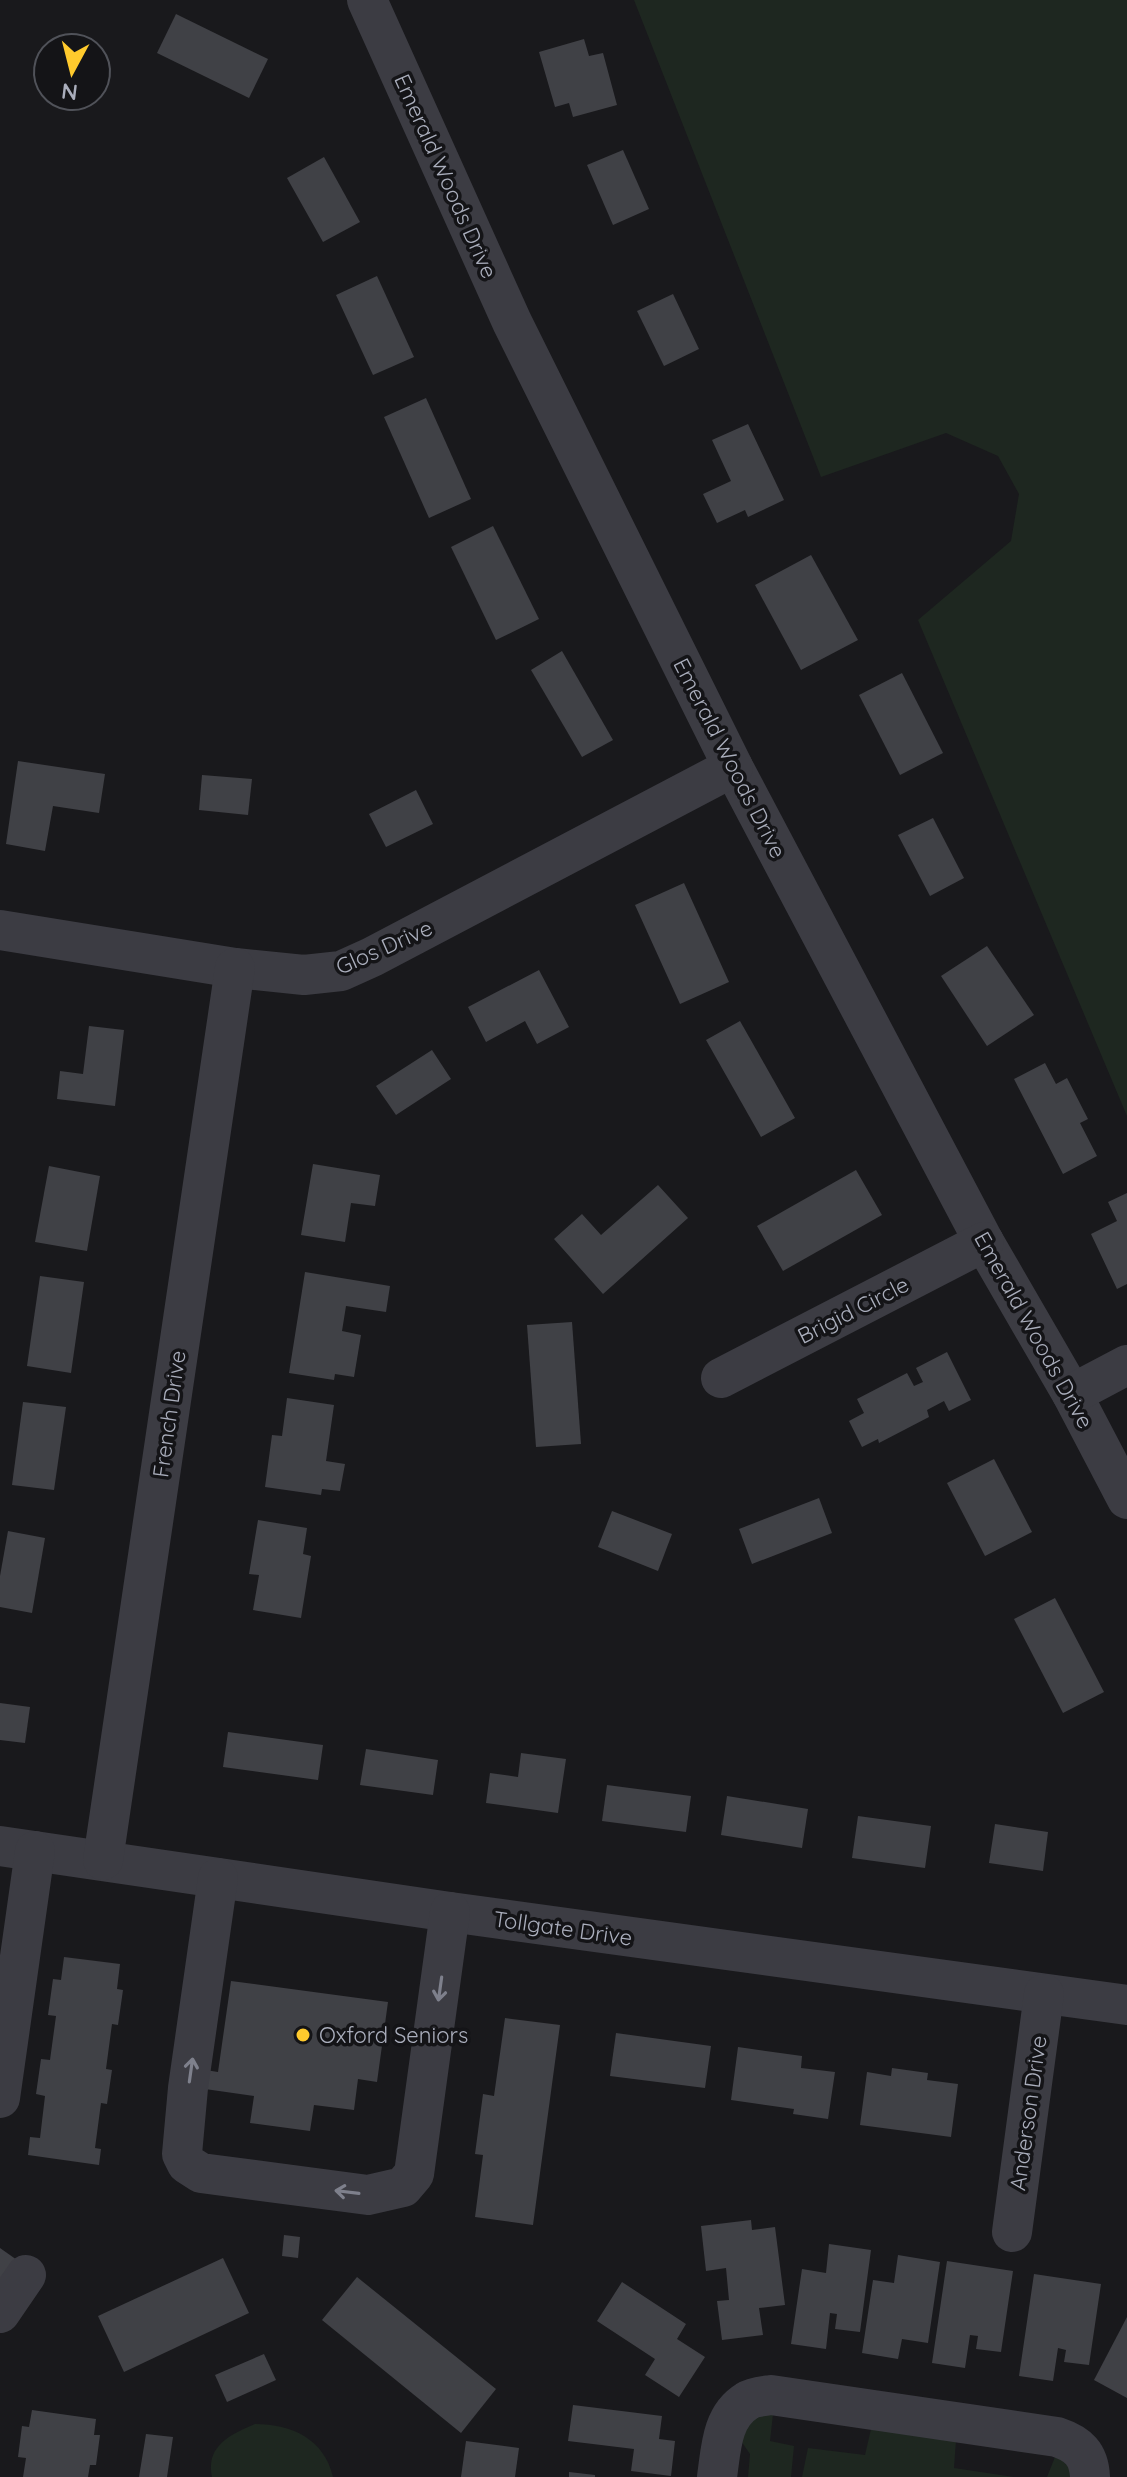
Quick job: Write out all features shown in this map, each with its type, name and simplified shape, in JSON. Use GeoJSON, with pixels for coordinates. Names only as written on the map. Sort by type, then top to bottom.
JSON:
{"type":"FeatureCollection","features":[{"type":"Feature","properties":{"kind":"street","name":"Emerald Woods Drive"},"geometry":{"type":"LineString","coordinates":[[367,0],[512,322],[733,767],[984,1242],[1072,1394],[1127,1499]]}},
{"type":"Feature","properties":{"kind":"street","name":"Glos Drive"},"geometry":{"type":"LineString","coordinates":[[0,930],[235,968],[304,975],[341,971],[733,767]]}},
{"type":"Feature","properties":{"kind":"street","name":"French Drive"},"geometry":{"type":"LineString","coordinates":[[103,1860],[235,968]]}},
{"type":"Feature","properties":{"kind":"street","name":"Brigid Circle"},"geometry":{"type":"LineString","coordinates":[[721,1378],[984,1242]]}},
{"type":"Feature","properties":{"kind":"street"},"geometry":{"type":"LineString","coordinates":[[1072,1394],[1127,1365]]}},
{"type":"Feature","properties":{"kind":"street","name":"Tollgate Drive"},"geometry":{"type":"LineString","coordinates":[[18,1848],[450,1912],[1127,2005]]}},
{"type":"Feature","properties":{"kind":"street"},"geometry":{"type":"LineString","coordinates":[[0,2098],[18,1848]]}},
{"type":"Feature","properties":{"kind":"street"},"geometry":{"type":"LineString","coordinates":[[218,1878],[188,2088],[182,2154],[187,2164],[201,2173],[368,2195],[403,2187],[414,2174],[450,1912]]}},
{"type":"Feature","properties":{"kind":"street","name":"Anderson Drive"},"geometry":{"type":"LineString","coordinates":[[1012,2232],[1044,1994]]}},
{"type":"Feature","properties":{"kind":"street"},"geometry":{"type":"LineString","coordinates":[[0,2313],[26,2275]]}},
{"type":"Feature","properties":{"kind":"street"},"geometry":{"type":"LineString","coordinates":[[717,2477],[723,2435],[733,2413],[749,2399],[771,2395],[1057,2437],[1075,2443],[1087,2457],[1090,2477]]}},
{"type":"Feature","properties":{"kind":"shaded area"},"geometry":{"type":"Polygon","coordinates":[[[634,0],[1127,0],[1127,1116],[918,620],[1011,541],[1019,494],[998,456],[946,433],[821,477],[634,0]]]}},
{"type":"Feature","properties":{"kind":"shaded area"},"geometry":{"type":"Polygon","coordinates":[[[773,2414],[770,2441],[794,2446],[791,2477],[748,2477],[750,2454],[741,2441],[751,2417],[773,2414]]]}},
{"type":"Feature","properties":{"kind":"shaded area"},"geometry":{"type":"Polygon","coordinates":[[[255,2424],[282,2427],[304,2436],[322,2453],[333,2477],[212,2477],[212,2457],[216,2449],[229,2437],[255,2424]]]}},
{"type":"Feature","properties":{"kind":"shaded area"},"geometry":{"type":"Polygon","coordinates":[[[871,2429],[956,2440],[954,2468],[1014,2477],[802,2477],[808,2448],[865,2455],[871,2429]]]}},
{"type":"Feature","properties":{"kind":"shaded area"},"geometry":{"type":"Polygon","coordinates":[[[1059,2456],[1077,2477],[1047,2477],[1055,2457],[1059,2456]]]}},
{"type":"Feature","properties":{"kind":"building"},"geometry":{"type":"Polygon","coordinates":[[[176,14],[268,59],[249,98],[157,53],[176,14]]]}},
{"type":"Feature","properties":{"kind":"building"},"geometry":{"type":"Polygon","coordinates":[[[584,39],[589,56],[603,53],[617,105],[573,117],[569,103],[555,107],[539,52],[584,39]]]}},
{"type":"Feature","properties":{"kind":"building"},"geometry":{"type":"Polygon","coordinates":[[[623,150],[649,209],[613,225],[587,165],[623,150]]]}},
{"type":"Feature","properties":{"kind":"building"},"geometry":{"type":"Polygon","coordinates":[[[324,157],[360,222],[323,242],[287,178],[324,157]]]}},
{"type":"Feature","properties":{"kind":"building"},"geometry":{"type":"Polygon","coordinates":[[[377,276],[414,357],[373,375],[336,295],[377,276]]]}},
{"type":"Feature","properties":{"kind":"building"},"geometry":{"type":"Polygon","coordinates":[[[673,294],[699,349],[664,366],[637,311],[673,294]]]}},
{"type":"Feature","properties":{"kind":"building"},"geometry":{"type":"Polygon","coordinates":[[[426,398],[471,499],[429,518],[384,417],[426,398]]]}},
{"type":"Feature","properties":{"kind":"building"},"geometry":{"type":"Polygon","coordinates":[[[748,424],[784,500],[748,517],[745,510],[717,523],[703,494],[731,481],[712,440],[748,424]]]}},
{"type":"Feature","properties":{"kind":"building"},"geometry":{"type":"Polygon","coordinates":[[[493,526],[539,619],[496,640],[451,547],[493,526]]]}},
{"type":"Feature","properties":{"kind":"building"},"geometry":{"type":"Polygon","coordinates":[[[811,555],[858,640],[801,670],[755,585],[811,555]]]}},
{"type":"Feature","properties":{"kind":"building"},"geometry":{"type":"Polygon","coordinates":[[[562,651],[613,740],[582,757],[531,670],[562,651]]]}},
{"type":"Feature","properties":{"kind":"building"},"geometry":{"type":"Polygon","coordinates":[[[902,673],[943,753],[900,775],[859,695],[902,673]]]}},
{"type":"Feature","properties":{"kind":"building"},"geometry":{"type":"Polygon","coordinates":[[[18,761],[105,774],[99,813],[53,806],[45,851],[6,844],[18,761]]]}},
{"type":"Feature","properties":{"kind":"building"},"geometry":{"type":"Polygon","coordinates":[[[202,775],[252,779],[248,815],[199,810],[202,775]]]}},
{"type":"Feature","properties":{"kind":"building"},"geometry":{"type":"Polygon","coordinates":[[[416,790],[433,824],[386,847],[369,814],[416,790]]]}},
{"type":"Feature","properties":{"kind":"building"},"geometry":{"type":"Polygon","coordinates":[[[933,818],[964,878],[930,896],[898,835],[933,818]]]}},
{"type":"Feature","properties":{"kind":"building"},"geometry":{"type":"Polygon","coordinates":[[[684,883],[729,982],[680,1004],[635,905],[684,883]]]}},
{"type":"Feature","properties":{"kind":"building"},"geometry":{"type":"Polygon","coordinates":[[[987,946],[1034,1015],[987,1046],[941,976],[987,946]]]}},
{"type":"Feature","properties":{"kind":"building"},"geometry":{"type":"Polygon","coordinates":[[[539,970],[569,1027],[537,1044],[525,1021],[486,1042],[468,1007],[539,970]]]}},
{"type":"Feature","properties":{"kind":"building"},"geometry":{"type":"Polygon","coordinates":[[[740,1021],[795,1118],[761,1137],[706,1040],[740,1021]]]}},
{"type":"Feature","properties":{"kind":"building"},"geometry":{"type":"Polygon","coordinates":[[[89,1026],[124,1030],[115,1106],[57,1099],[60,1071],[83,1074],[89,1026]]]}},
{"type":"Feature","properties":{"kind":"building"},"geometry":{"type":"Polygon","coordinates":[[[432,1050],[451,1079],[396,1115],[376,1086],[432,1050]]]}},
{"type":"Feature","properties":{"kind":"building"},"geometry":{"type":"Polygon","coordinates":[[[1045,1063],[1056,1084],[1067,1078],[1088,1119],[1080,1123],[1097,1156],[1063,1174],[1014,1079],[1045,1063]]]}},
{"type":"Feature","properties":{"kind":"building"},"geometry":{"type":"Polygon","coordinates":[[[313,1164],[380,1175],[375,1206],[351,1203],[345,1242],[301,1235],[313,1164]]]}},
{"type":"Feature","properties":{"kind":"building"},"geometry":{"type":"Polygon","coordinates":[[[49,1166],[100,1176],[87,1251],[35,1242],[49,1166]]]}},
{"type":"Feature","properties":{"kind":"building"},"geometry":{"type":"Polygon","coordinates":[[[856,1170],[882,1215],[783,1271],[757,1226],[856,1170]]]}},
{"type":"Feature","properties":{"kind":"building"},"geometry":{"type":"Polygon","coordinates":[[[658,1185],[688,1218],[603,1294],[554,1239],[582,1214],[601,1235],[658,1185]]]}},
{"type":"Feature","properties":{"kind":"building"},"geometry":{"type":"Polygon","coordinates":[[[1127,1193],[1127,1284],[1117,1289],[1091,1234],[1117,1221],[1108,1202],[1127,1193]]]}},
{"type":"Feature","properties":{"kind":"building"},"geometry":{"type":"Polygon","coordinates":[[[305,1272],[390,1286],[386,1312],[346,1306],[342,1331],[361,1335],[354,1377],[335,1374],[334,1380],[289,1373],[305,1272]]]}},
{"type":"Feature","properties":{"kind":"building"},"geometry":{"type":"Polygon","coordinates":[[[40,1276],[84,1282],[71,1373],[27,1366],[40,1276]]]}},
{"type":"Feature","properties":{"kind":"building"},"geometry":{"type":"Polygon","coordinates":[[[572,1322],[581,1444],[536,1447],[527,1325],[572,1322]]]}},
{"type":"Feature","properties":{"kind":"building"},"geometry":{"type":"Polygon","coordinates":[[[947,1352],[971,1400],[949,1411],[944,1401],[927,1410],[929,1417],[879,1443],[878,1439],[862,1447],[849,1421],[864,1413],[857,1399],[907,1373],[914,1386],[923,1382],[916,1368],[947,1352]]]}},
{"type":"Feature","properties":{"kind":"building"},"geometry":{"type":"Polygon","coordinates":[[[287,1398],[334,1405],[326,1461],[345,1464],[340,1491],[322,1489],[321,1495],[265,1487],[272,1435],[282,1436],[287,1398]]]}},
{"type":"Feature","properties":{"kind":"building"},"geometry":{"type":"Polygon","coordinates":[[[23,1402],[66,1407],[54,1490],[12,1485],[23,1402]]]}},
{"type":"Feature","properties":{"kind":"building"},"geometry":{"type":"Polygon","coordinates":[[[994,1459],[1032,1532],[985,1556],[947,1483],[994,1459]]]}},
{"type":"Feature","properties":{"kind":"building"},"geometry":{"type":"Polygon","coordinates":[[[819,1498],[832,1533],[752,1564],[739,1529],[819,1498]]]}},
{"type":"Feature","properties":{"kind":"building"},"geometry":{"type":"Polygon","coordinates":[[[612,1511],[672,1534],[658,1571],[598,1547],[612,1511]]]}},
{"type":"Feature","properties":{"kind":"building"},"geometry":{"type":"Polygon","coordinates":[[[258,1520],[307,1528],[303,1554],[311,1556],[301,1618],[253,1610],[259,1575],[249,1574],[258,1520]]]}},
{"type":"Feature","properties":{"kind":"building"},"geometry":{"type":"Polygon","coordinates":[[[8,1531],[45,1538],[32,1613],[0,1607],[0,1576],[8,1531]]]}},
{"type":"Feature","properties":{"kind":"building"},"geometry":{"type":"Polygon","coordinates":[[[1055,1598],[1104,1692],[1063,1713],[1014,1619],[1055,1598]]]}},
{"type":"Feature","properties":{"kind":"building"},"geometry":{"type":"Polygon","coordinates":[[[0,1703],[30,1707],[25,1743],[0,1740],[0,1703]]]}},
{"type":"Feature","properties":{"kind":"building"},"geometry":{"type":"Polygon","coordinates":[[[228,1732],[323,1745],[318,1780],[223,1767],[228,1732]]]}},
{"type":"Feature","properties":{"kind":"building"},"geometry":{"type":"Polygon","coordinates":[[[366,1749],[438,1760],[433,1795],[360,1785],[366,1749]]]}},
{"type":"Feature","properties":{"kind":"building"},"geometry":{"type":"Polygon","coordinates":[[[521,1753],[566,1759],[558,1813],[486,1803],[490,1773],[518,1777],[521,1753]]]}},
{"type":"Feature","properties":{"kind":"building"},"geometry":{"type":"Polygon","coordinates":[[[607,1785],[691,1796],[686,1832],[602,1821],[607,1785]]]}},
{"type":"Feature","properties":{"kind":"building"},"geometry":{"type":"Polygon","coordinates":[[[727,1796],[808,1809],[802,1848],[721,1835],[727,1796]]]}},
{"type":"Feature","properties":{"kind":"building"},"geometry":{"type":"Polygon","coordinates":[[[858,1816],[931,1826],[925,1868],[852,1858],[858,1816]]]}},
{"type":"Feature","properties":{"kind":"building"},"geometry":{"type":"Polygon","coordinates":[[[995,1824],[1048,1832],[1043,1871],[989,1863],[995,1824]]]}},
{"type":"Feature","properties":{"kind":"building"},"geometry":{"type":"Polygon","coordinates":[[[64,1957],[120,1964],[117,1989],[123,1990],[118,2025],[112,2024],[106,2069],[112,2070],[107,2104],[101,2103],[95,2148],[101,2149],[99,2165],[28,2155],[30,2137],[40,2138],[45,2096],[36,2094],[41,2059],[50,2060],[56,2016],[48,2015],[53,1979],[61,1980],[64,1957]]]}},
{"type":"Feature","properties":{"kind":"building","name":"Oxford Seniors"},"geometry":{"type":"Polygon","coordinates":[[[231,1981],[388,2002],[377,2082],[358,2079],[354,2110],[314,2105],[310,2131],[250,2123],[254,2096],[191,2087],[193,2068],[218,2072],[231,1981]]]}},
{"type":"Feature","properties":{"kind":"building"},"geometry":{"type":"Polygon","coordinates":[[[505,2018],[560,2025],[533,2225],[475,2217],[483,2155],[475,2154],[483,2094],[494,2096],[505,2018]]]}},
{"type":"Feature","properties":{"kind":"building"},"geometry":{"type":"Polygon","coordinates":[[[616,2033],[711,2046],[705,2088],[610,2076],[616,2033]]]}},
{"type":"Feature","properties":{"kind":"building"},"geometry":{"type":"Polygon","coordinates":[[[738,2047],[802,2056],[801,2068],[835,2072],[828,2119],[793,2114],[794,2109],[731,2100],[738,2047]]]}},
{"type":"Feature","properties":{"kind":"building"},"geometry":{"type":"Polygon","coordinates":[[[892,2068],[928,2073],[927,2080],[958,2084],[951,2137],[860,2125],[867,2072],[891,2076],[892,2068]]]}},
{"type":"Feature","properties":{"kind":"building"},"geometry":{"type":"Polygon","coordinates":[[[751,2220],[752,2230],[775,2227],[785,2305],[759,2308],[763,2335],[722,2340],[717,2301],[729,2300],[726,2268],[706,2271],[701,2226],[751,2220]]]}},
{"type":"Feature","properties":{"kind":"building"},"geometry":{"type":"Polygon","coordinates":[[[284,2235],[300,2237],[298,2258],[282,2256],[284,2235]]]}},
{"type":"Feature","properties":{"kind":"building"},"geometry":{"type":"Polygon","coordinates":[[[829,2244],[871,2250],[860,2332],[835,2329],[837,2314],[830,2313],[826,2349],[791,2344],[802,2269],[826,2273],[829,2244]]]}},
{"type":"Feature","properties":{"kind":"building"},"geometry":{"type":"Polygon","coordinates":[[[0,2248],[17,2260],[0,2285],[0,2248]]]}},
{"type":"Feature","properties":{"kind":"building"},"geometry":{"type":"Polygon","coordinates":[[[898,2255],[940,2262],[928,2343],[902,2339],[898,2359],[862,2353],[873,2280],[894,2283],[898,2255]]]}},
{"type":"Feature","properties":{"kind":"building"},"geometry":{"type":"Polygon","coordinates":[[[223,2258],[249,2313],[124,2372],[98,2316],[223,2258]]]}},
{"type":"Feature","properties":{"kind":"building"},"geometry":{"type":"Polygon","coordinates":[[[947,2261],[1013,2271],[1001,2352],[976,2349],[978,2336],[970,2335],[965,2368],[932,2363],[947,2261]]]}},
{"type":"Feature","properties":{"kind":"building"},"geometry":{"type":"Polygon","coordinates":[[[1034,2274],[1101,2284],[1089,2365],[1064,2362],[1066,2350],[1058,2348],[1053,2381],[1019,2376],[1034,2274]]]}},
{"type":"Feature","properties":{"kind":"building"},"geometry":{"type":"Polygon","coordinates":[[[357,2277],[496,2389],[461,2433],[322,2320],[357,2277]]]}},
{"type":"Feature","properties":{"kind":"building"},"geometry":{"type":"Polygon","coordinates":[[[622,2282],[686,2324],[677,2339],[705,2357],[679,2397],[645,2375],[655,2359],[597,2321],[622,2282]]]}},
{"type":"Feature","properties":{"kind":"building"},"geometry":{"type":"Polygon","coordinates":[[[1127,2317],[1127,2398],[1094,2380],[1127,2317]]]}},
{"type":"Feature","properties":{"kind":"building"},"geometry":{"type":"Polygon","coordinates":[[[264,2354],[276,2380],[227,2402],[215,2375],[264,2354]]]}},
{"type":"Feature","properties":{"kind":"building"},"geometry":{"type":"Polygon","coordinates":[[[573,2405],[662,2416],[659,2439],[675,2441],[671,2476],[631,2471],[634,2449],[568,2441],[573,2405]]]}},
{"type":"Feature","properties":{"kind":"building"},"geometry":{"type":"Polygon","coordinates":[[[32,2410],[96,2419],[94,2435],[100,2435],[96,2465],[90,2465],[88,2477],[23,2477],[26,2458],[18,2457],[22,2426],[29,2427],[32,2410]]]}},
{"type":"Feature","properties":{"kind":"building"},"geometry":{"type":"Polygon","coordinates":[[[146,2434],[173,2437],[167,2477],[139,2477],[146,2434]]]}},
{"type":"Feature","properties":{"kind":"building"},"geometry":{"type":"Polygon","coordinates":[[[466,2441],[519,2448],[515,2477],[461,2477],[466,2441]]]}},
{"type":"Feature","properties":{"kind":"building"},"geometry":{"type":"Polygon","coordinates":[[[569,2472],[595,2475],[595,2477],[569,2477],[569,2472]]]}},
{"type":"Feature","properties":{"kind":"place","name":"Oxford Seniors"},"geometry":{"type":"Point","coordinates":[303,2035]}}]}
